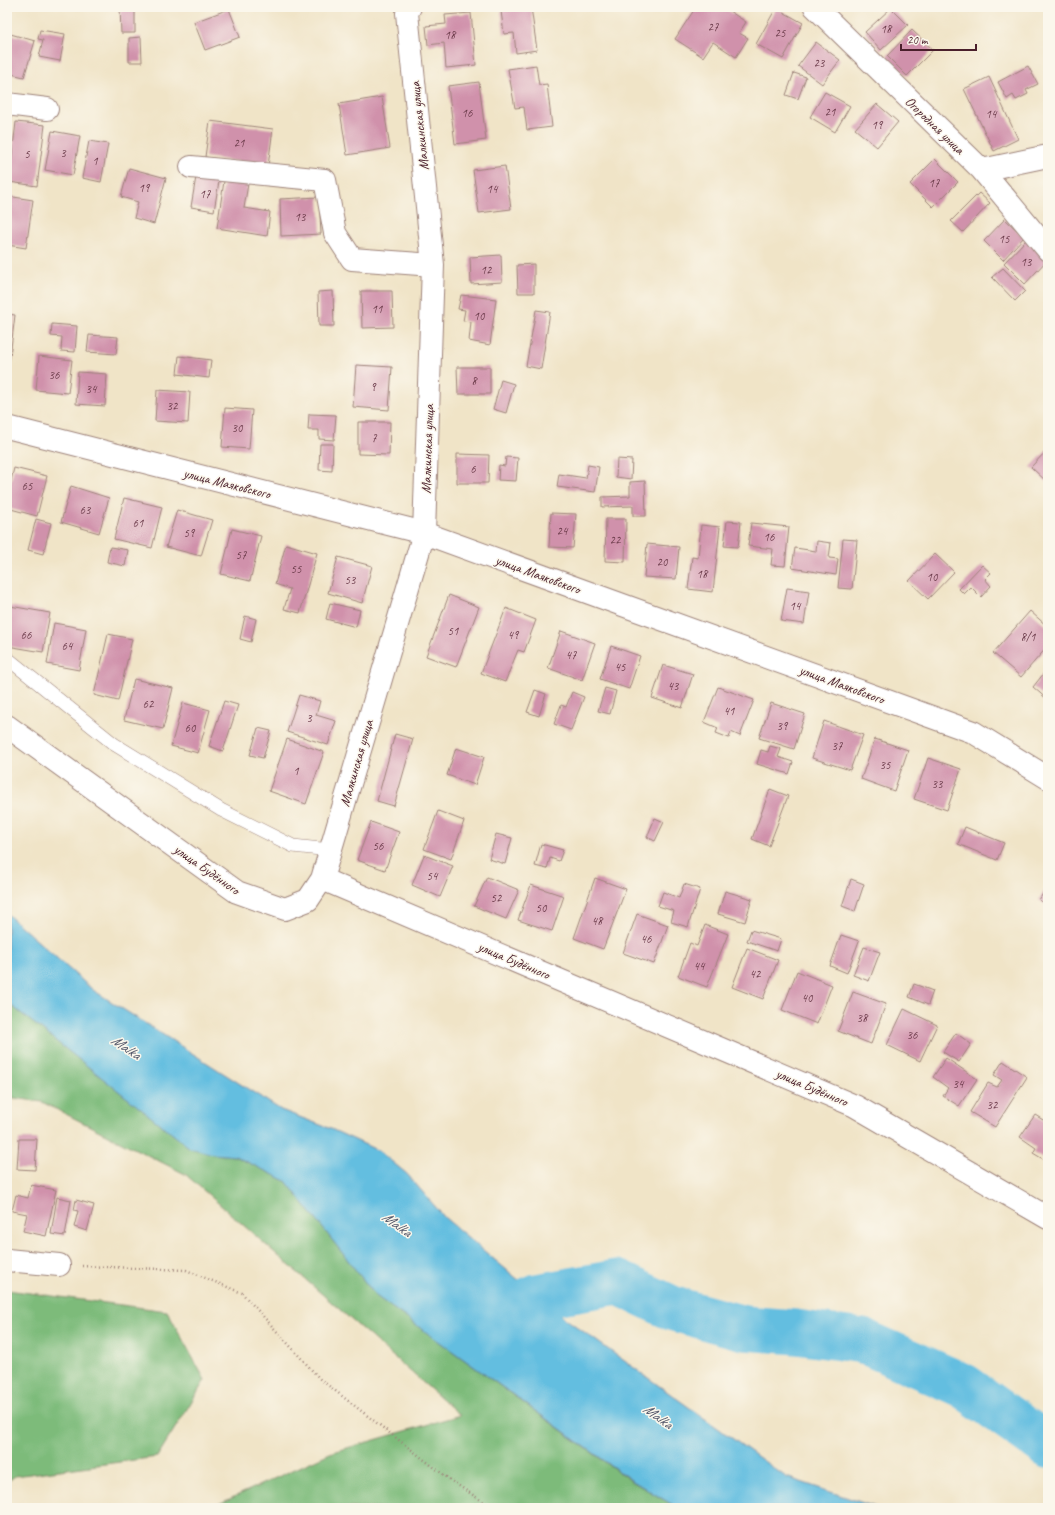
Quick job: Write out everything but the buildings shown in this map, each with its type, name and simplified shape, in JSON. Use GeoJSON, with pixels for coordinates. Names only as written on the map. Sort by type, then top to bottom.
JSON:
{"type":"FeatureCollection","features":[{"type":"Feature","properties":{"kind":"street","name":"Малкинская улица"},"geometry":{"type":"LineString","coordinates":[[322,879],[424,533],[433,265],[407,13],[410,7]]}},
{"type":"Feature","properties":{"kind":"street","name":"Огородная улица"},"geometry":{"type":"LineString","coordinates":[[815,7],[982,170],[1048,250]]}},
{"type":"Feature","properties":{"kind":"street"},"geometry":{"type":"LineString","coordinates":[[7,104],[47,109]]}},
{"type":"Feature","properties":{"kind":"street"},"geometry":{"type":"LineString","coordinates":[[982,170],[1048,156]]}},
{"type":"Feature","properties":{"kind":"street"},"geometry":{"type":"LineString","coordinates":[[191,167],[325,180],[335,233],[352,259],[433,265]]}},
{"type":"Feature","properties":{"kind":"street","name":"улица Маяковского"},"geometry":{"type":"LineString","coordinates":[[7,427],[424,533],[973,732],[1048,778]]}},
{"type":"Feature","properties":{"kind":"street","name":"улица Будённого"},"geometry":{"type":"LineString","coordinates":[[7,726],[237,892],[285,909],[308,900],[322,879],[855,1106],[1048,1218]]}},
{"type":"Feature","properties":{"kind":"street"},"geometry":{"type":"LineString","coordinates":[[7,1260],[59,1265]]}},
{"type":"Feature","properties":{"kind":"lane"},"geometry":{"type":"LineString","coordinates":[[7,658],[114,744],[221,810],[293,846],[330,850]]}},
{"type":"Feature","properties":{"kind":"path"},"geometry":{"type":"LineString","coordinates":[[59,1265],[186,1270],[242,1293],[320,1379],[454,1482],[493,1508]]}},
{"type":"Feature","properties":{"kind":"green space"},"geometry":{"type":"Polygon","coordinates":[[[7,1002],[190,1148],[213,1154],[235,1156],[286,1181],[376,1296],[630,1480],[678,1508],[210,1508],[330,1453],[460,1415],[185,1174],[42,1102],[7,1097],[7,1002]]]}},
{"type":"Feature","properties":{"kind":"green space"},"geometry":{"type":"Polygon","coordinates":[[[7,1290],[167,1311],[205,1380],[157,1457],[15,1476],[7,1482],[7,1290]]]}},
{"type":"Feature","properties":{"kind":"water","name":"Malka"},"geometry":{"type":"Polygon","coordinates":[[[7,914],[93,990],[281,1110],[331,1129],[379,1151],[407,1174],[445,1218],[559,1314],[786,1477],[878,1508],[678,1508],[631,1480],[376,1296],[286,1181],[235,1156],[213,1154],[190,1148],[7,1002],[7,914]]]}},
{"type":"Feature","properties":{"kind":"waterway"},"geometry":{"type":"LineString","coordinates":[[511,1307],[537,1296],[617,1282],[674,1309],[744,1328],[796,1332],[863,1341],[964,1386],[1048,1446]]}}]}
